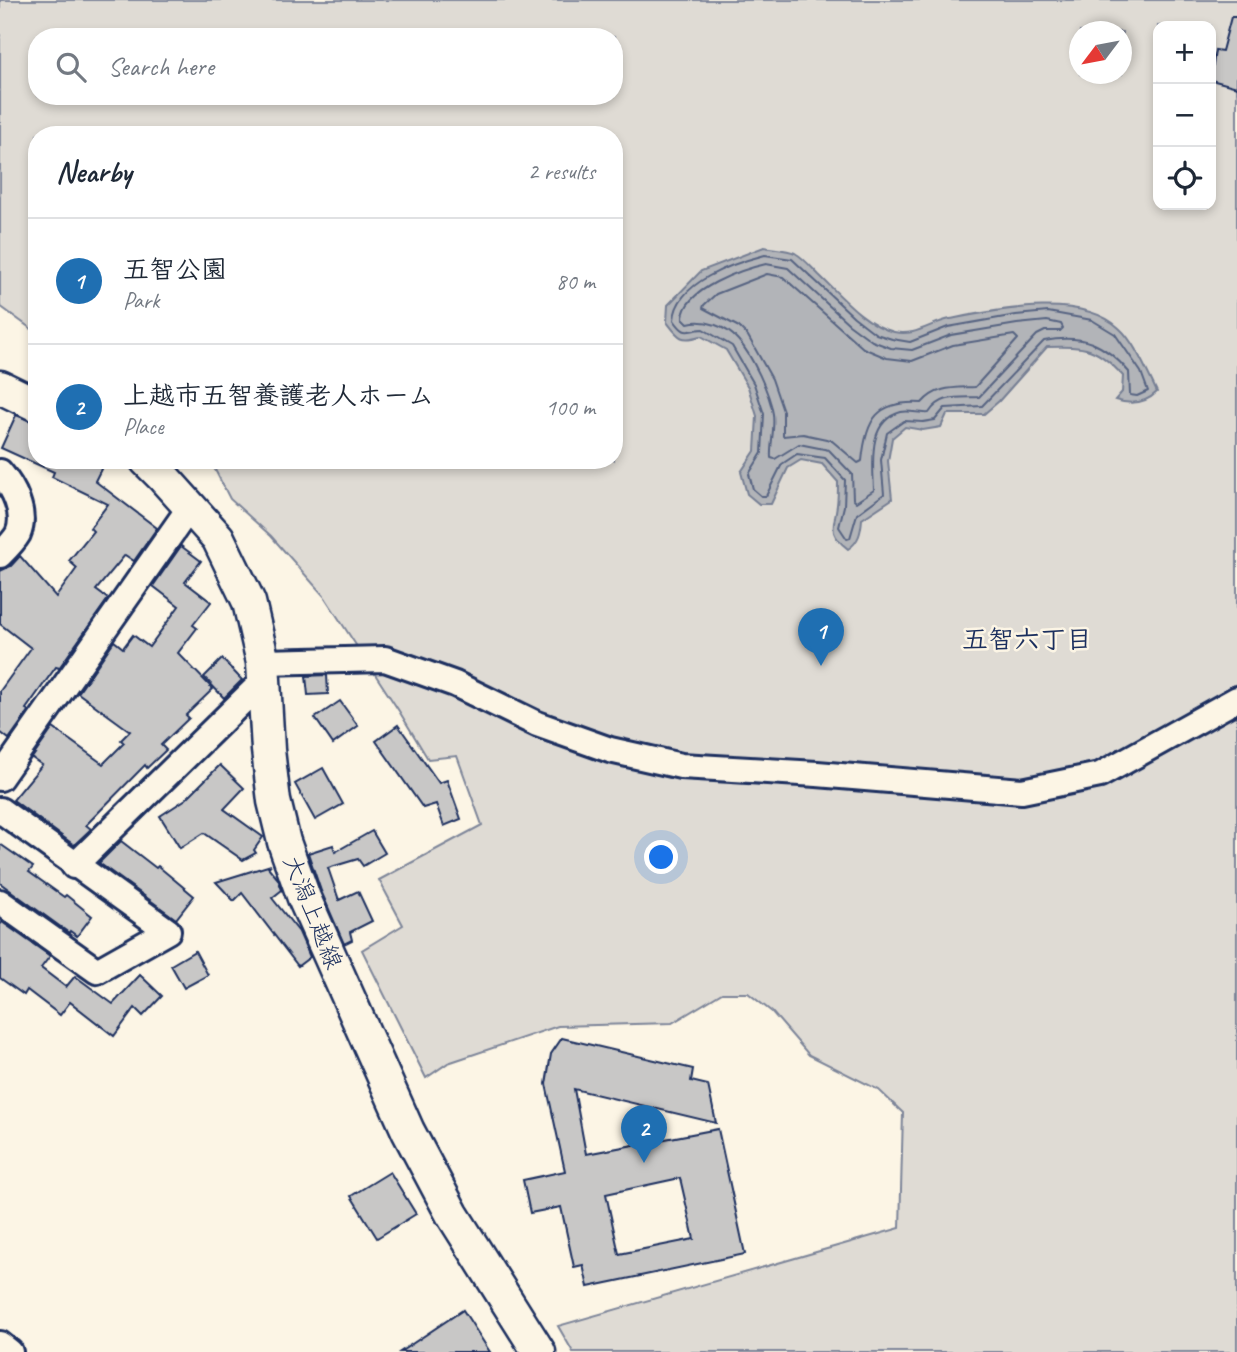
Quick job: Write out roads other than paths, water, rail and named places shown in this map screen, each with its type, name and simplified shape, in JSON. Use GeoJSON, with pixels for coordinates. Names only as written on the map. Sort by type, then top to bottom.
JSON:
{"type":"FeatureCollection","features":[{"type":"Feature","properties":{"kind":"main road"},"geometry":{"type":"LineString","coordinates":[[0,387],[28,401]]}},
{"type":"Feature","properties":{"kind":"main road","name":"大潟上越線"},"geometry":{"type":"LineString","coordinates":[[154,469],[218,538],[249,602],[263,672],[274,801],[284,842],[304,898],[408,1131],[452,1214],[539,1352]]}},
{"type":"Feature","properties":{"kind":"street"},"geometry":{"type":"LineString","coordinates":[[0,472],[17,497],[20,517],[19,533],[0,555]]}},
{"type":"Feature","properties":{"kind":"street"},"geometry":{"type":"LineString","coordinates":[[0,778],[190,507]]}},
{"type":"Feature","properties":{"kind":"street"},"geometry":{"type":"LineString","coordinates":[[74,866],[263,672],[385,659],[454,684],[537,724],[610,750],[681,766],[817,774],[1022,792],[1100,775],[1237,699]]}},
{"type":"Feature","properties":{"kind":"street"},"geometry":{"type":"LineString","coordinates":[[0,810],[74,866],[168,931],[97,971],[0,902]]}},
{"type":"Feature","properties":{"kind":"street"},"geometry":{"type":"LineString","coordinates":[[0,1344],[10,1352]]}},
{"type":"Feature","properties":{"kind":"water"},"geometry":{"type":"Polygon","coordinates":[[[764,247],[795,253],[863,316],[894,332],[909,333],[943,321],[1014,308],[1061,307],[1083,310],[1103,317],[1125,334],[1141,358],[1157,392],[1138,402],[1115,400],[1122,392],[1123,376],[1106,359],[1081,348],[1047,347],[984,414],[947,414],[941,427],[923,430],[905,427],[892,438],[888,461],[892,499],[862,519],[859,536],[848,549],[834,534],[838,482],[822,464],[801,460],[788,468],[771,504],[759,504],[747,494],[741,472],[755,451],[757,416],[748,387],[726,350],[701,336],[689,339],[681,337],[667,322],[668,305],[701,271],[764,247]]]}},
{"type":"Feature","properties":{"kind":"place","name":"五智公園"},"geometry":{"type":"Point","coordinates":[821,666]}},
{"type":"Feature","properties":{"kind":"place","name":"上越市五智養護老人ホーム"},"geometry":{"type":"Point","coordinates":[644,1163]}},
{"type":"Feature","properties":{"kind":"district","name":"五智六丁目"},"geometry":{"type":"Point","coordinates":[1027,639]}}]}
